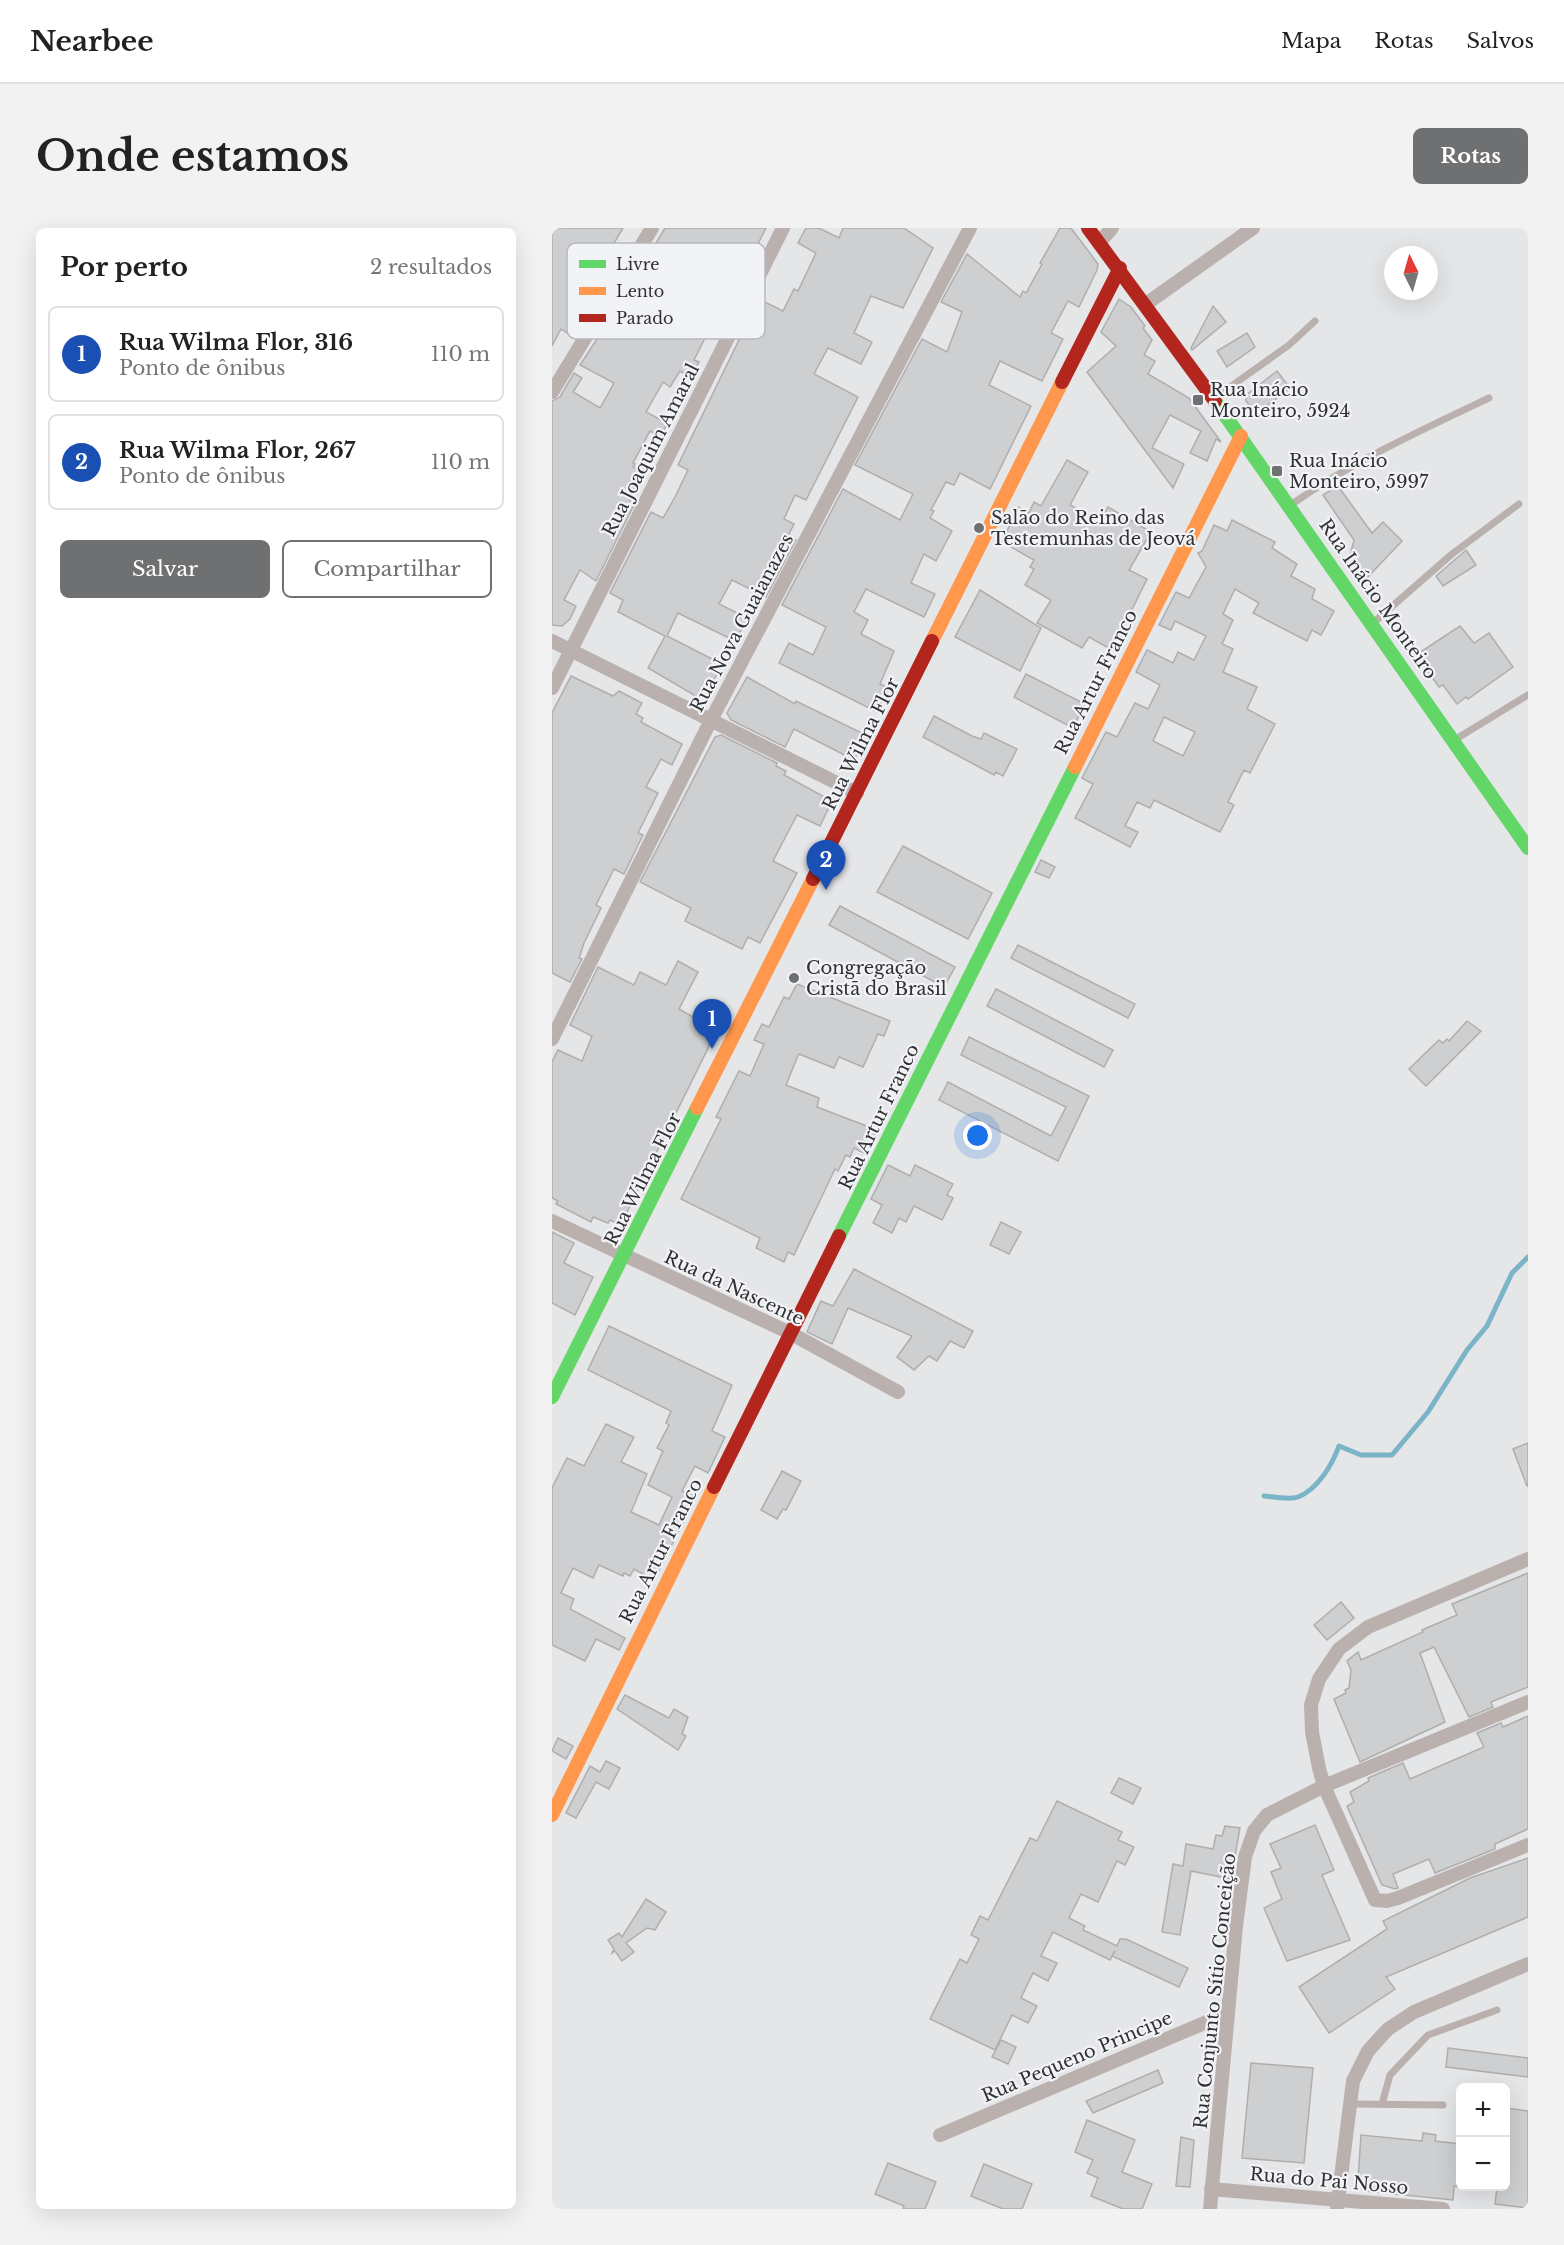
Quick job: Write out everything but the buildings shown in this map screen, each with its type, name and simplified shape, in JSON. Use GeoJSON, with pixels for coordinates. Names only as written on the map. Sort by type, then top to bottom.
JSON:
{"type":"FeatureCollection","features":[{"type":"Feature","properties":{"kind":"street"},"geometry":{"type":"LineString","coordinates":[[643,243],[652,228]]}},
{"type":"Feature","properties":{"kind":"street","name":"Rua Joaquim Amaral"},"geometry":{"type":"LineString","coordinates":[[765,264],[783,228]]}},
{"type":"Feature","properties":{"kind":"street","name":"Rua Nova Guaianazes"},"geometry":{"type":"LineString","coordinates":[[552,1039],[711,720],[970,228]]}},
{"type":"Feature","properties":{"kind":"street","name":"Rua Inácio Monteiro"},"geometry":{"type":"LineString","coordinates":[[1088,228],[1120,268],[1290,505],[1528,848]]}},
{"type":"Feature","properties":{"kind":"street"},"geometry":{"type":"LineString","coordinates":[[1100,243],[1112,228]]}},
{"type":"Feature","properties":{"kind":"street"},"geometry":{"type":"LineString","coordinates":[[1146,304],[1253,228]]}},
{"type":"Feature","properties":{"kind":"street","name":"Rua Wilma Flor"},"geometry":{"type":"LineString","coordinates":[[552,1397],[625,1256],[1120,268]]}},
{"type":"Feature","properties":{"kind":"street"},"geometry":{"type":"LineString","coordinates":[[552,392],[584,339]]}},
{"type":"Feature","properties":{"kind":"street","name":"Rua Joaquim Amaral"},"geometry":{"type":"LineString","coordinates":[[552,688],[727,339]]}},
{"type":"Feature","properties":{"kind":"street","name":"Rua Artur Franco"},"geometry":{"type":"LineString","coordinates":[[552,1815],[790,1333],[1241,436]]}},
{"type":"Feature","properties":{"kind":"street"},"geometry":{"type":"LineString","coordinates":[[552,641],[857,793]]}},
{"type":"Feature","properties":{"kind":"street","name":"Rua da Nascente"},"geometry":{"type":"LineString","coordinates":[[552,1221],[790,1333],[898,1392]]}},
{"type":"Feature","properties":{"kind":"street"},"geometry":{"type":"LineString","coordinates":[[1528,1559],[1368,1627],[1339,1649],[1319,1679],[1311,1705],[1312,1732],[1324,1786],[1372,1896],[1380,1901],[1398,1898],[1528,1845]]}},
{"type":"Feature","properties":{"kind":"street","name":"Rua Conjunto Sítio Conceição"},"geometry":{"type":"LineString","coordinates":[[1210,2209],[1245,1857],[1254,1831],[1266,1815],[1324,1786],[1528,1702]]}},
{"type":"Feature","properties":{"kind":"street"},"geometry":{"type":"LineString","coordinates":[[1338,2204],[1353,2081],[1368,2051],[1389,2029],[1414,2012],[1528,1964]]}},
{"type":"Feature","properties":{"kind":"street","name":"Rua Pequeno Principe"},"geometry":{"type":"LineString","coordinates":[[940,2135],[1228,2013]]}},
{"type":"Feature","properties":{"kind":"street","name":"Rua do Pai Nosso"},"geometry":{"type":"LineString","coordinates":[[1211,2189],[1338,2204],[1443,2209]]}},
{"type":"Feature","properties":{"kind":"lane"},"geometry":{"type":"LineString","coordinates":[[1214,398],[1289,345],[1315,321]]}},
{"type":"Feature","properties":{"kind":"lane"},"geometry":{"type":"LineString","coordinates":[[1290,505],[1338,472],[1382,448],[1489,398]]}},
{"type":"Feature","properties":{"kind":"lane"},"geometry":{"type":"LineString","coordinates":[[1373,623],[1452,554],[1519,504]]}},
{"type":"Feature","properties":{"kind":"lane"},"geometry":{"type":"LineString","coordinates":[[1454,741],[1528,695]]}},
{"type":"Feature","properties":{"kind":"lane"},"geometry":{"type":"LineString","coordinates":[[1382,2104],[1390,2074],[1428,2035],[1497,2010]]}},
{"type":"Feature","properties":{"kind":"lane"},"geometry":{"type":"LineString","coordinates":[[1350,2104],[1443,2106]]}},
{"type":"Feature","properties":{"kind":"waterway"},"geometry":{"type":"LineString","coordinates":[[1264,1496],[1291,1498],[1305,1493],[1323,1476],[1339,1446],[1361,1455],[1392,1455],[1428,1412],[1467,1350],[1487,1326],[1512,1273],[1528,1257]]}},
{"type":"Feature","properties":{"kind":"traffic: fast"},"geometry":{"type":"LineString","coordinates":[[1215,401],[1528,848]]}},
{"type":"Feature","properties":{"kind":"traffic: fast"},"geometry":{"type":"LineString","coordinates":[[839,1236],[1075,767]]}},
{"type":"Feature","properties":{"kind":"traffic: fast"},"geometry":{"type":"LineString","coordinates":[[552,1397],[697,1108]]}},
{"type":"Feature","properties":{"kind":"traffic: slow"},"geometry":{"type":"LineString","coordinates":[[932,641],[1062,382]]}},
{"type":"Feature","properties":{"kind":"traffic: slow"},"geometry":{"type":"LineString","coordinates":[[1075,767],[1241,436]]}},
{"type":"Feature","properties":{"kind":"traffic: slow"},"geometry":{"type":"LineString","coordinates":[[697,1108],[813,879]]}},
{"type":"Feature","properties":{"kind":"traffic: slow"},"geometry":{"type":"LineString","coordinates":[[552,1815],[714,1487]]}},
{"type":"Feature","properties":{"kind":"traffic: jam"},"geometry":{"type":"LineString","coordinates":[[1088,228],[1215,401]]}},
{"type":"Feature","properties":{"kind":"traffic: jam"},"geometry":{"type":"LineString","coordinates":[[1062,382],[1120,268]]}},
{"type":"Feature","properties":{"kind":"traffic: jam"},"geometry":{"type":"LineString","coordinates":[[813,879],[932,641]]}},
{"type":"Feature","properties":{"kind":"traffic: jam"},"geometry":{"type":"LineString","coordinates":[[714,1487],[839,1236]]}},
{"type":"Feature","properties":{"kind":"place","name":"Rua Inácio Monteiro, 5924"},"geometry":{"type":"Point","coordinates":[1198,400]}},
{"type":"Feature","properties":{"kind":"place","name":"Rua Inácio Monteiro, 5997"},"geometry":{"type":"Point","coordinates":[1277,471]}},
{"type":"Feature","properties":{"kind":"place","name":"Salão do Reino das Testemunhas de Jeová"},"geometry":{"type":"Point","coordinates":[979,528]}},
{"type":"Feature","properties":{"kind":"place","name":"Rua Wilma Flor, 267"},"geometry":{"type":"Point","coordinates":[826,890]}},
{"type":"Feature","properties":{"kind":"place","name":"Congregação Cristã do Brasil"},"geometry":{"type":"Point","coordinates":[794,978]}},
{"type":"Feature","properties":{"kind":"place","name":"Rua Wilma Flor, 316"},"geometry":{"type":"Point","coordinates":[712,1049]}}]}
